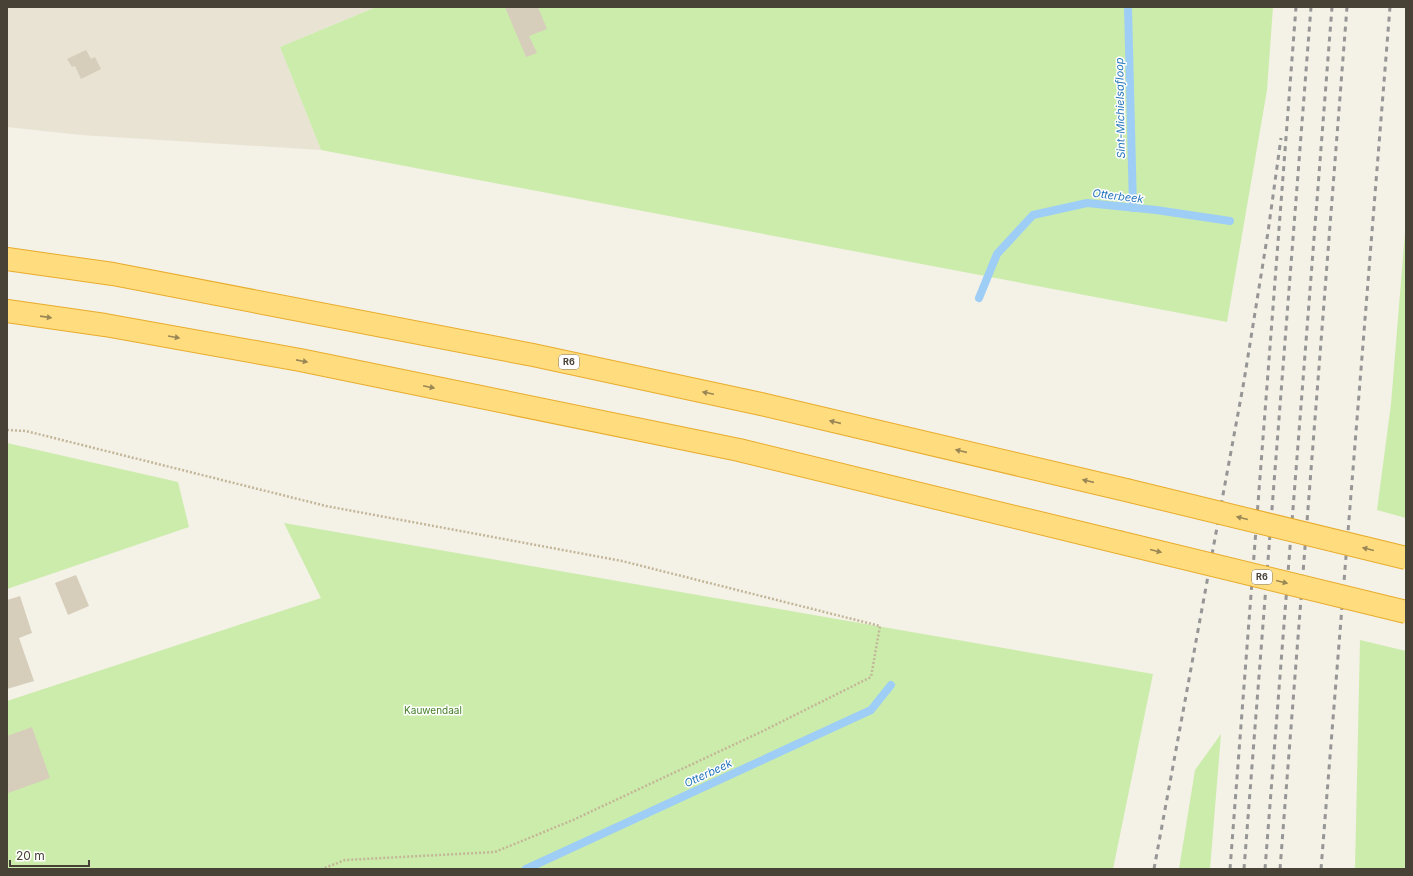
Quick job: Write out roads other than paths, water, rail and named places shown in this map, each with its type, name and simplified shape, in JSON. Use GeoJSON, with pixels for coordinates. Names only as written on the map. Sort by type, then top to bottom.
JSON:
{"type":"FeatureCollection","features":[{"type":"Feature","properties":{"kind":"highway","name":"R6"},"geometry":{"type":"LineString","coordinates":[[7,260],[120,276],[533,354],[761,404],[1406,558]]}},
{"type":"Feature","properties":{"kind":"highway","name":"R6"},"geometry":{"type":"LineString","coordinates":[[7,311],[105,325],[300,360],[716,445],[1406,612]]}},
{"type":"Feature","properties":{"kind":"waterway","name":"Sint-Michielsafloop"},"geometry":{"type":"LineString","coordinates":[[1128,7],[1133,208]]}},
{"type":"Feature","properties":{"kind":"waterway","name":"Otterbeek"},"geometry":{"type":"LineString","coordinates":[[979,298],[997,254],[1033,215],[1087,203],[1156,210],[1230,221]]}},
{"type":"Feature","properties":{"kind":"waterway","name":"Otterbeek"},"geometry":{"type":"LineString","coordinates":[[526,869],[871,710],[891,685]]}},
{"type":"Feature","properties":{"kind":"railway"},"geometry":{"type":"LineString","coordinates":[[1230,869],[1296,7]]}},
{"type":"Feature","properties":{"kind":"railway"},"geometry":{"type":"LineString","coordinates":[[1244,869],[1311,7]]}},
{"type":"Feature","properties":{"kind":"railway"},"geometry":{"type":"LineString","coordinates":[[1265,869],[1332,7]]}},
{"type":"Feature","properties":{"kind":"railway"},"geometry":{"type":"LineString","coordinates":[[1280,869],[1347,7]]}},
{"type":"Feature","properties":{"kind":"railway"},"geometry":{"type":"LineString","coordinates":[[1321,869],[1390,7]]}},
{"type":"Feature","properties":{"kind":"railway"},"geometry":{"type":"LineString","coordinates":[[1154,869],[1244,381],[1268,232],[1281,138]]}},
{"type":"Feature","properties":{"kind":"park label","name":"Kauwendaal"},"geometry":{"type":"Point","coordinates":[433,710]}}]}
